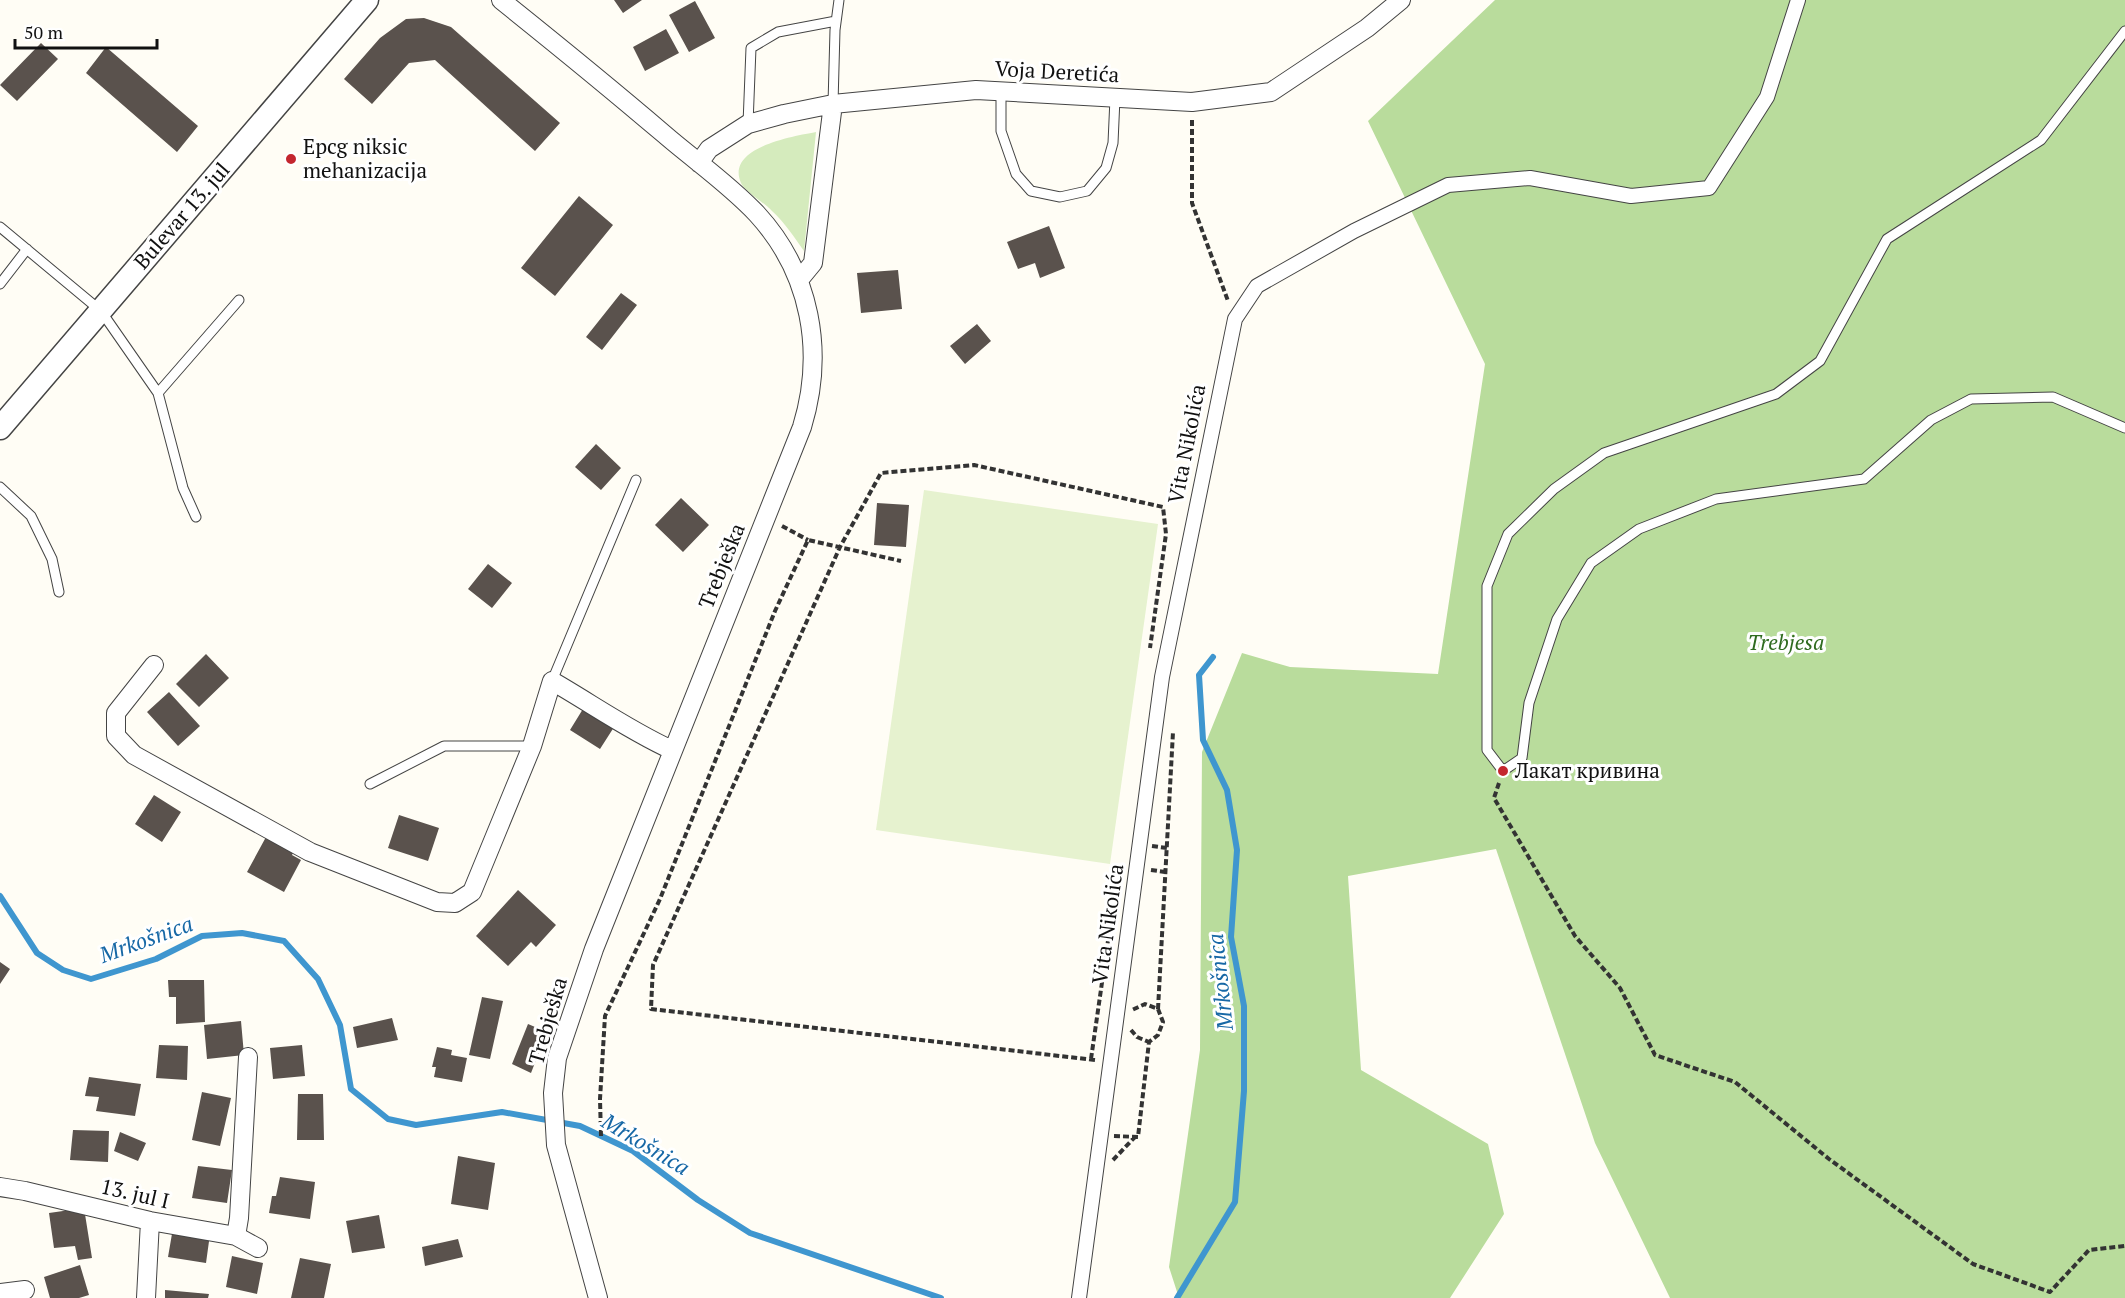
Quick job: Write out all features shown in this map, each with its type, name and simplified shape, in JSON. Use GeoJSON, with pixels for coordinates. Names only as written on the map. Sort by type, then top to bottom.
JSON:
{"type":"FeatureCollection","features":[{"type":"Feature","properties":{"kind":"street","name":"Trebješka"},"geometry":{"type":"LineString","coordinates":[[501,0],[699,163],[756,214],[785,252],[799,280],[812,332],[814,364],[811,392],[802,427],[594,949],[557,1058],[553,1093],[556,1145],[598,1298]]}},
{"type":"Feature","properties":{"kind":"street","name":"Voja Deretića"},"geometry":{"type":"LineString","coordinates":[[699,163],[709,149],[748,124],[832,104],[976,90],[1192,102],[1271,92],[1367,28],[1401,0]]}},
{"type":"Feature","properties":{"kind":"street","name":"Vita Nikolića"},"geometry":{"type":"LineString","coordinates":[[1080,1296],[1162,677],[1235,319],[1257,286],[1354,231],[1448,185],[1530,178],[1630,196],[1709,188],[1767,97],[1798,0]]}},
{"type":"Feature","properties":{"kind":"street","name":"Bulevar 13. jul"},"geometry":{"type":"LineString","coordinates":[[0,428],[368,2]]}},
{"type":"Feature","properties":{"kind":"street"},"geometry":{"type":"LineString","coordinates":[[799,280],[813,263],[832,104]]}},
{"type":"Feature","properties":{"kind":"street"},"geometry":{"type":"LineString","coordinates":[[154,665],[116,713],[116,736],[134,755],[310,852],[437,902],[455,903],[472,892],[532,746],[552,681],[672,750]]}},
{"type":"Feature","properties":{"kind":"street"},"geometry":{"type":"LineString","coordinates":[[236,1236],[248,1057]]}},
{"type":"Feature","properties":{"kind":"street","name":"13. jul I"},"geometry":{"type":"LineString","coordinates":[[0,1187],[150,1221],[236,1236],[258,1248]]}},
{"type":"Feature","properties":{"kind":"street"},"geometry":{"type":"LineString","coordinates":[[146,1298],[150,1221]]}},
{"type":"Feature","properties":{"kind":"street"},"geometry":{"type":"LineString","coordinates":[[0,1293],[25,1290]]}},
{"type":"Feature","properties":{"kind":"lane"},"geometry":{"type":"LineString","coordinates":[[832,104],[839,0]]}},
{"type":"Feature","properties":{"kind":"lane"},"geometry":{"type":"LineString","coordinates":[[748,124],[751,48],[778,32],[836,21]]}},
{"type":"Feature","properties":{"kind":"lane"},"geometry":{"type":"LineString","coordinates":[[2125,30],[2041,140],[1887,239],[1820,361],[1776,394],[1604,453],[1554,489],[1508,534],[1488,586],[1487,750],[1503,771],[1522,758],[1529,703],[1557,619],[1591,562],[1639,528],[1716,499],[1864,479],[1931,420],[1971,399],[2053,397],[2125,428]]}},
{"type":"Feature","properties":{"kind":"lane"},"geometry":{"type":"LineString","coordinates":[[1001,91],[1001,131],[1016,174],[1031,191],[1060,197],[1087,191],[1106,168],[1113,143],[1115,98]]}},
{"type":"Feature","properties":{"kind":"lane"},"geometry":{"type":"LineString","coordinates":[[0,227],[101,311],[158,393],[183,488],[196,517]]}},
{"type":"Feature","properties":{"kind":"lane"},"geometry":{"type":"LineString","coordinates":[[0,284],[27,249]]}},
{"type":"Feature","properties":{"kind":"lane"},"geometry":{"type":"LineString","coordinates":[[158,393],[239,300]]}},
{"type":"Feature","properties":{"kind":"lane"},"geometry":{"type":"LineString","coordinates":[[552,681],[636,480]]}},
{"type":"Feature","properties":{"kind":"lane"},"geometry":{"type":"LineString","coordinates":[[0,487],[31,516],[52,560],[59,592]]}},
{"type":"Feature","properties":{"kind":"lane"},"geometry":{"type":"LineString","coordinates":[[370,784],[444,746],[532,746]]}},
{"type":"Feature","properties":{"kind":"path"},"geometry":{"type":"LineString","coordinates":[[1192,102],[1192,203],[1235,319]]}},
{"type":"Feature","properties":{"kind":"path"},"geometry":{"type":"LineString","coordinates":[[1111,1061],[651,1009],[652,965],[840,547],[881,473],[974,465],[1162,507],[1166,534],[1149,651]]}},
{"type":"Feature","properties":{"kind":"path"},"geometry":{"type":"LineString","coordinates":[[766,518],[808,540],[901,561]]}},
{"type":"Feature","properties":{"kind":"path"},"geometry":{"type":"LineString","coordinates":[[601,1136],[600,1099],[605,1016],[660,899],[775,610],[808,540]]}},
{"type":"Feature","properties":{"kind":"path"},"geometry":{"type":"LineString","coordinates":[[1101,1135],[1137,1137],[1149,1042],[1158,1035],[1163,1022],[1158,1009],[1173,729]]}},
{"type":"Feature","properties":{"kind":"path"},"geometry":{"type":"LineString","coordinates":[[1500,780],[1494,798],[1575,936],[1620,988],[1655,1055],[1735,1082],[1829,1160],[1973,1264],[2050,1292],[2089,1250],[2125,1246]]}},
{"type":"Feature","properties":{"kind":"path"},"geometry":{"type":"LineString","coordinates":[[1091,1059],[1114,896]]}},
{"type":"Feature","properties":{"kind":"path"},"geometry":{"type":"LineString","coordinates":[[1128,1018],[1133,1010],[1145,1004],[1158,1009]]}},
{"type":"Feature","properties":{"kind":"path"},"geometry":{"type":"LineString","coordinates":[[1118,1008],[1133,1010]]}},
{"type":"Feature","properties":{"kind":"path"},"geometry":{"type":"LineString","coordinates":[[1130,1029],[1137,1037],[1149,1042]]}},
{"type":"Feature","properties":{"kind":"green space","name":"Trebjesa"},"geometry":{"type":"Polygon","coordinates":[[[1495,0],[2125,0],[2125,1298],[1670,1298],[1595,1143],[1496,849],[1348,876],[1361,1070],[1488,1144],[1504,1214],[1450,1298],[1179,1298],[1169,1267],[1200,1050],[1202,752],[1242,653],[1290,667],[1438,674],[1485,364],[1368,121],[1495,0]]]}},
{"type":"Feature","properties":{"kind":"green space"},"geometry":{"type":"Polygon","coordinates":[[[816,132],[804,251],[777,216],[743,186],[739,171],[743,160],[752,152],[779,140],[816,132]]]}},
{"type":"Feature","properties":{"kind":"green space"},"geometry":{"type":"Polygon","coordinates":[[[924,490],[1158,524],[1110,864],[876,830],[924,490]]]}},
{"type":"Feature","properties":{"kind":"building"},"geometry":{"type":"Polygon","coordinates":[[[614,0],[642,0],[623,13],[614,0]]]}},
{"type":"Feature","properties":{"kind":"building"},"geometry":{"type":"Polygon","coordinates":[[[695,1],[715,38],[689,52],[669,15],[695,1]]]}},
{"type":"Feature","properties":{"kind":"building"},"geometry":{"type":"Polygon","coordinates":[[[424,18],[451,27],[560,123],[535,151],[435,60],[409,63],[372,104],[344,79],[380,38],[406,19],[424,18]]]}},
{"type":"Feature","properties":{"kind":"building"},"geometry":{"type":"Polygon","coordinates":[[[666,29],[679,53],[645,71],[633,47],[666,29]]]}},
{"type":"Feature","properties":{"kind":"building"},"geometry":{"type":"Polygon","coordinates":[[[41,43],[58,59],[17,101],[0,85],[41,43]]]}},
{"type":"Feature","properties":{"kind":"building"},"geometry":{"type":"Polygon","coordinates":[[[106,47],[198,126],[177,152],[86,73],[106,47]]]}},
{"type":"Feature","properties":{"kind":"building"},"geometry":{"type":"Polygon","coordinates":[[[579,196],[613,225],[555,296],[521,268],[579,196]]]}},
{"type":"Feature","properties":{"kind":"building"},"geometry":{"type":"Polygon","coordinates":[[[1049,226],[1065,268],[1040,278],[1035,263],[1018,269],[1007,242],[1049,226]]]}},
{"type":"Feature","properties":{"kind":"building"},"geometry":{"type":"Polygon","coordinates":[[[898,270],[902,309],[861,313],[857,273],[898,270]]]}},
{"type":"Feature","properties":{"kind":"building"},"geometry":{"type":"Polygon","coordinates":[[[621,293],[637,305],[602,350],[586,337],[621,293]]]}},
{"type":"Feature","properties":{"kind":"building"},"geometry":{"type":"Polygon","coordinates":[[[977,324],[991,341],[965,364],[950,346],[977,324]]]}},
{"type":"Feature","properties":{"kind":"building"},"geometry":{"type":"Polygon","coordinates":[[[596,444],[621,468],[601,490],[575,467],[596,444]]]}},
{"type":"Feature","properties":{"kind":"building"},"geometry":{"type":"Polygon","coordinates":[[[681,498],[709,525],[683,552],[655,525],[681,498]]]}},
{"type":"Feature","properties":{"kind":"building"},"geometry":{"type":"Polygon","coordinates":[[[877,503],[909,505],[906,547],[874,545],[877,503]]]}},
{"type":"Feature","properties":{"kind":"building"},"geometry":{"type":"Polygon","coordinates":[[[488,564],[512,583],[492,608],[468,589],[488,564]]]}},
{"type":"Feature","properties":{"kind":"building"},"geometry":{"type":"Polygon","coordinates":[[[206,654],[229,678],[199,707],[176,684],[206,654]]]}},
{"type":"Feature","properties":{"kind":"building"},"geometry":{"type":"Polygon","coordinates":[[[169,692],[200,726],[178,746],[147,712],[169,692]]]}},
{"type":"Feature","properties":{"kind":"building"},"geometry":{"type":"Polygon","coordinates":[[[586,704],[616,724],[600,749],[570,730],[586,704]]]}},
{"type":"Feature","properties":{"kind":"building"},"geometry":{"type":"Polygon","coordinates":[[[154,795],[181,812],[162,842],[135,824],[154,795]]]}},
{"type":"Feature","properties":{"kind":"building"},"geometry":{"type":"Polygon","coordinates":[[[399,815],[439,828],[428,861],[388,848],[399,815]]]}},
{"type":"Feature","properties":{"kind":"building"},"geometry":{"type":"Polygon","coordinates":[[[266,837],[301,860],[284,892],[247,872],[266,837]]]}},
{"type":"Feature","properties":{"kind":"building"},"geometry":{"type":"Polygon","coordinates":[[[518,890],[556,925],[536,947],[531,942],[508,966],[476,936],[518,890]]]}},
{"type":"Feature","properties":{"kind":"building"},"geometry":{"type":"Polygon","coordinates":[[[0,962],[10,969],[0,984],[0,962]]]}},
{"type":"Feature","properties":{"kind":"building"},"geometry":{"type":"Polygon","coordinates":[[[168,980],[204,980],[205,1022],[176,1024],[176,997],[169,997],[168,980]]]}},
{"type":"Feature","properties":{"kind":"building"},"geometry":{"type":"Polygon","coordinates":[[[482,997],[503,1001],[490,1059],[469,1055],[482,997]]]}},
{"type":"Feature","properties":{"kind":"building"},"geometry":{"type":"Polygon","coordinates":[[[392,1018],[398,1040],[357,1048],[353,1027],[392,1018]]]}},
{"type":"Feature","properties":{"kind":"building"},"geometry":{"type":"Polygon","coordinates":[[[241,1021],[244,1055],[207,1059],[204,1025],[241,1021]]]}},
{"type":"Feature","properties":{"kind":"building"},"geometry":{"type":"Polygon","coordinates":[[[528,1024],[547,1032],[531,1073],[512,1064],[528,1024]]]}},
{"type":"Feature","properties":{"kind":"building"},"geometry":{"type":"Polygon","coordinates":[[[159,1045],[188,1046],[187,1080],[156,1078],[159,1045]]]}},
{"type":"Feature","properties":{"kind":"building"},"geometry":{"type":"Polygon","coordinates":[[[302,1045],[305,1076],[273,1079],[270,1048],[302,1045]]]}},
{"type":"Feature","properties":{"kind":"building"},"geometry":{"type":"Polygon","coordinates":[[[437,1047],[452,1050],[451,1055],[467,1058],[462,1082],[434,1077],[436,1067],[432,1067],[437,1047]]]}},
{"type":"Feature","properties":{"kind":"building"},"geometry":{"type":"Polygon","coordinates":[[[89,1077],[141,1084],[135,1116],[96,1111],[99,1097],[85,1096],[89,1077]]]}},
{"type":"Feature","properties":{"kind":"building"},"geometry":{"type":"Polygon","coordinates":[[[202,1092],[231,1098],[220,1146],[192,1140],[202,1092]]]}},
{"type":"Feature","properties":{"kind":"building"},"geometry":{"type":"Polygon","coordinates":[[[298,1094],[323,1094],[324,1140],[297,1140],[298,1094]]]}},
{"type":"Feature","properties":{"kind":"building"},"geometry":{"type":"Polygon","coordinates":[[[73,1130],[109,1131],[108,1162],[70,1160],[73,1130]]]}},
{"type":"Feature","properties":{"kind":"building"},"geometry":{"type":"Polygon","coordinates":[[[120,1132],[146,1143],[138,1161],[114,1151],[120,1132]]]}},
{"type":"Feature","properties":{"kind":"building"},"geometry":{"type":"Polygon","coordinates":[[[458,1156],[495,1163],[488,1210],[451,1204],[458,1156]]]}},
{"type":"Feature","properties":{"kind":"building"},"geometry":{"type":"Polygon","coordinates":[[[198,1166],[232,1170],[227,1203],[192,1198],[198,1166]]]}},
{"type":"Feature","properties":{"kind":"building"},"geometry":{"type":"Polygon","coordinates":[[[280,1177],[315,1182],[310,1219],[269,1213],[272,1196],[276,1196],[280,1177]]]}},
{"type":"Feature","properties":{"kind":"building"},"geometry":{"type":"Polygon","coordinates":[[[84,1208],[92,1258],[78,1260],[75,1246],[54,1248],[49,1213],[84,1208]]]}},
{"type":"Feature","properties":{"kind":"building"},"geometry":{"type":"Polygon","coordinates":[[[379,1215],[385,1248],[352,1253],[346,1221],[379,1215]]]}},
{"type":"Feature","properties":{"kind":"building"},"geometry":{"type":"Polygon","coordinates":[[[173,1228],[210,1234],[206,1263],[168,1257],[173,1228]]]}},
{"type":"Feature","properties":{"kind":"building"},"geometry":{"type":"Polygon","coordinates":[[[458,1239],[463,1257],[425,1266],[422,1247],[458,1239]]]}},
{"type":"Feature","properties":{"kind":"building"},"geometry":{"type":"Polygon","coordinates":[[[232,1256],[263,1263],[257,1294],[226,1287],[232,1256]]]}},
{"type":"Feature","properties":{"kind":"building"},"geometry":{"type":"Polygon","coordinates":[[[300,1258],[331,1264],[324,1298],[291,1298],[300,1258]]]}},
{"type":"Feature","properties":{"kind":"building"},"geometry":{"type":"Polygon","coordinates":[[[80,1265],[89,1295],[79,1298],[50,1298],[44,1277],[80,1265]]]}},
{"type":"Feature","properties":{"kind":"building"},"geometry":{"type":"Polygon","coordinates":[[[165,1290],[209,1294],[208,1298],[165,1298],[165,1290]]]}},
{"type":"Feature","properties":{"kind":"waterway","name":"Mrkošnica"},"geometry":{"type":"LineString","coordinates":[[1177,1298],[1235,1202],[1244,1091],[1244,1006],[1231,937],[1237,850],[1227,790],[1203,740],[1199,675],[1213,657]]}},
{"type":"Feature","properties":{"kind":"waterway","name":"Mrkošnica"},"geometry":{"type":"LineString","coordinates":[[0,896],[37,953],[63,970],[91,979],[156,959],[202,936],[242,933],[284,941],[318,979],[340,1025],[351,1089],[388,1119],[416,1125],[502,1112],[580,1126],[633,1151],[698,1200],[750,1233],[941,1298]]}},
{"type":"Feature","properties":{"kind":"place","name":"Epcg niksic mehanizacija"},"geometry":{"type":"Point","coordinates":[291,159]}},
{"type":"Feature","properties":{"kind":"place","name":"Лакат кривина"},"geometry":{"type":"Point","coordinates":[1503,771]}}]}
